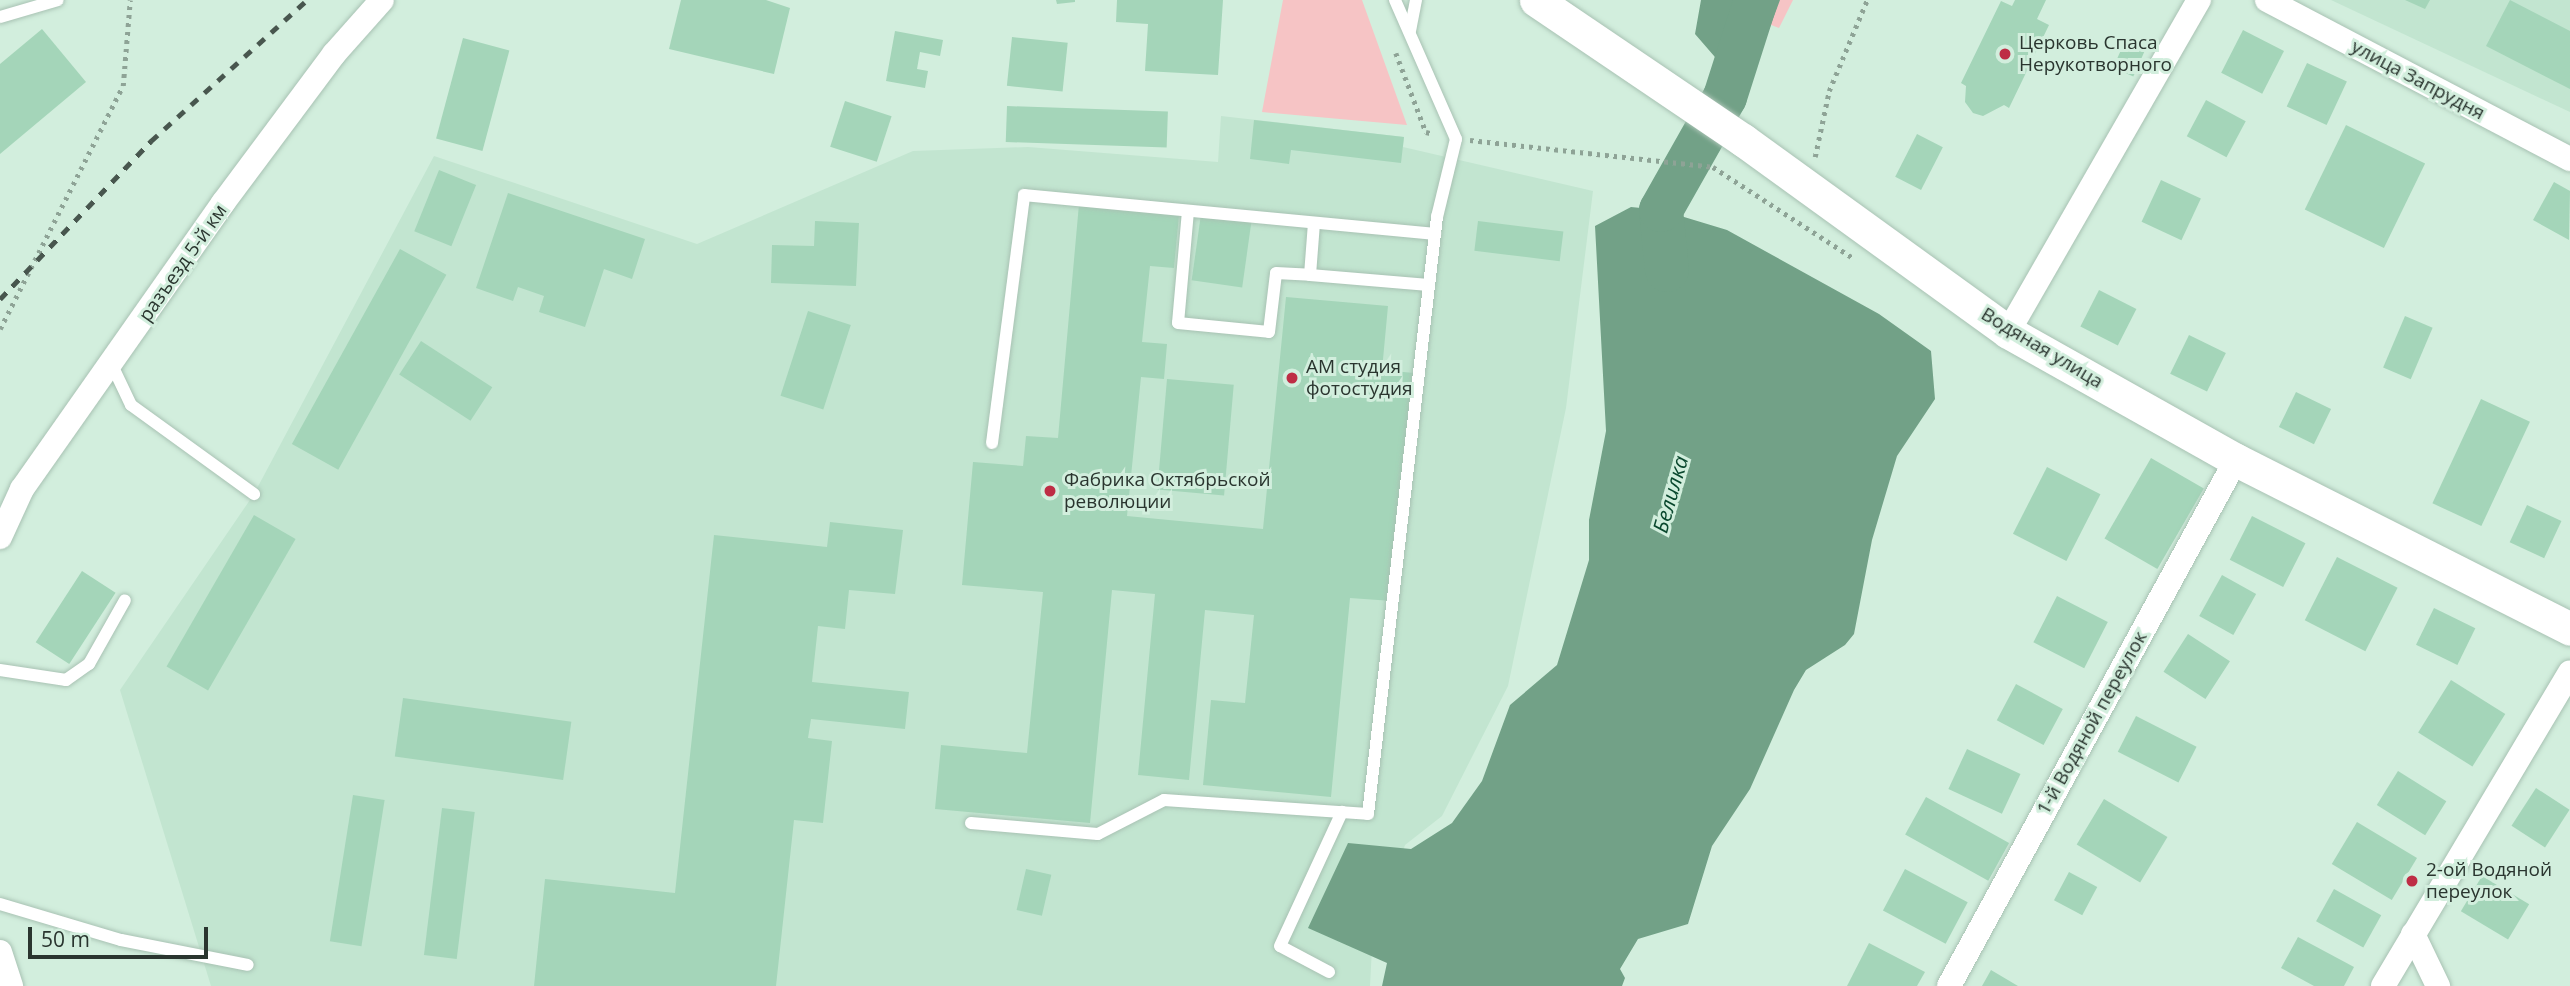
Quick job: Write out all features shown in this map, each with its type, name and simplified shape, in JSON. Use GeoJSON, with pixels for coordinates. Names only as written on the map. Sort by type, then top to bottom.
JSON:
{"type":"FeatureCollection","features":[{"type":"Feature","properties":{"kind":"street","name":"разъезд 5-й км"},"geometry":{"type":"LineString","coordinates":[[0,537],[22,489],[113,365],[231,193],[334,54],[382,0]]}},
{"type":"Feature","properties":{"kind":"street"},"geometry":{"type":"LineString","coordinates":[[2008,331],[2199,0]]}},
{"type":"Feature","properties":{"kind":"street","name":"улица Запрудня"},"geometry":{"type":"LineString","coordinates":[[2267,0],[2570,159]]}},
{"type":"Feature","properties":{"kind":"street","name":"Водяная улица"},"geometry":{"type":"LineString","coordinates":[[1536,3],[1649,75],[1743,140],[2008,331],[2236,460],[2570,629]]}},
{"type":"Feature","properties":{"kind":"street","name":"1-й Водяной переулок"},"geometry":{"type":"LineString","coordinates":[[1949,986],[2236,460]]}},
{"type":"Feature","properties":{"kind":"street"},"geometry":{"type":"LineString","coordinates":[[2383,986],[2570,671]]}},
{"type":"Feature","properties":{"kind":"street"},"geometry":{"type":"LineString","coordinates":[[2413,934],[2438,986]]}},
{"type":"Feature","properties":{"kind":"street"},"geometry":{"type":"LineString","coordinates":[[0,952],[11,986]]}},
{"type":"Feature","properties":{"kind":"lane"},"geometry":{"type":"LineString","coordinates":[[0,17],[58,0]]}},
{"type":"Feature","properties":{"kind":"lane"},"geometry":{"type":"LineString","coordinates":[[971,823],[1098,834],[1164,800],[1368,814],[1435,234],[1456,139],[1395,0]]}},
{"type":"Feature","properties":{"kind":"lane"},"geometry":{"type":"LineString","coordinates":[[1409,35],[1416,0]]}},
{"type":"Feature","properties":{"kind":"lane"},"geometry":{"type":"LineString","coordinates":[[992,443],[1024,195],[1435,234]]}},
{"type":"Feature","properties":{"kind":"lane"},"geometry":{"type":"LineString","coordinates":[[1188,211],[1178,323],[1269,332],[1276,272],[1429,285]]}},
{"type":"Feature","properties":{"kind":"lane"},"geometry":{"type":"LineString","coordinates":[[1310,275],[1314,223]]}},
{"type":"Feature","properties":{"kind":"lane"},"geometry":{"type":"LineString","coordinates":[[113,365],[131,405],[254,494]]}},
{"type":"Feature","properties":{"kind":"lane"},"geometry":{"type":"LineString","coordinates":[[0,670],[66,680],[89,664],[125,600]]}},
{"type":"Feature","properties":{"kind":"lane"},"geometry":{"type":"LineString","coordinates":[[1329,972],[1280,946],[1342,812]]}},
{"type":"Feature","properties":{"kind":"lane"},"geometry":{"type":"LineString","coordinates":[[0,904],[121,940],[248,965]]}},
{"type":"Feature","properties":{"kind":"path"},"geometry":{"type":"LineString","coordinates":[[0,329],[123,86],[130,0]]}},
{"type":"Feature","properties":{"kind":"path"},"geometry":{"type":"LineString","coordinates":[[1803,183],[1814,160],[1829,91],[1867,0]]}},
{"type":"Feature","properties":{"kind":"path"},"geometry":{"type":"LineString","coordinates":[[1456,139],[1650,158],[1713,167]]}},
{"type":"Feature","properties":{"kind":"shaded area"},"geometry":{"type":"Polygon","coordinates":[[[1283,0],[1362,0],[1407,125],[1262,112],[1283,0]]]}},
{"type":"Feature","properties":{"kind":"shaded area"},"geometry":{"type":"Polygon","coordinates":[[[1706,0],[1793,0],[1779,28],[1706,0]]]}},
{"type":"Feature","properties":{"kind":"shaded area"},"geometry":{"type":"Polygon","coordinates":[[[2331,0],[2570,0],[2570,112],[2331,0]]]}},
{"type":"Feature","properties":{"kind":"shaded area"},"geometry":{"type":"Polygon","coordinates":[[[1221,116],[1404,137],[1403,147],[1593,191],[1566,408],[1508,686],[1442,816],[1405,845],[1372,948],[1370,986],[211,986],[120,690],[254,494],[434,156],[697,244],[913,151],[1028,147],[1218,162],[1221,116]]]}},
{"type":"Feature","properties":{"kind":"water"},"geometry":{"type":"Polygon","coordinates":[[[1701,0],[1780,0],[1754,70],[1733,99],[1725,97],[1721,64],[1695,34],[1701,0]]]}},
{"type":"Feature","properties":{"kind":"water"},"geometry":{"type":"Polygon","coordinates":[[[1631,207],[1661,210],[1727,230],[1879,314],[1931,351],[1935,399],[1897,456],[1872,540],[1854,634],[1845,645],[1806,670],[1794,690],[1750,789],[1712,846],[1688,924],[1638,939],[1620,969],[1625,978],[1622,986],[1382,986],[1387,963],[1308,928],[1348,843],[1411,849],[1452,823],[1482,781],[1510,705],[1557,665],[1589,560],[1589,520],[1606,431],[1595,226],[1631,207]]]}},
{"type":"Feature","properties":{"kind":"building"},"geometry":{"type":"Polygon","coordinates":[[[681,0],[766,0],[790,8],[774,74],[669,49],[681,0]]]}},
{"type":"Feature","properties":{"kind":"building"},"geometry":{"type":"Polygon","coordinates":[[[1056,0],[1075,0],[1075,2],[1057,4],[1056,0]]]}},
{"type":"Feature","properties":{"kind":"building"},"geometry":{"type":"Polygon","coordinates":[[[1117,0],[1223,0],[1218,75],[1145,71],[1148,24],[1116,22],[1117,0]]]}},
{"type":"Feature","properties":{"kind":"building","name":"Церковь Спаса Нерукотворного"},"geometry":{"type":"Polygon","coordinates":[[[2015,0],[2046,0],[2037,19],[2049,25],[2009,108],[2004,105],[1983,116],[1973,113],[1965,102],[1966,86],[1961,83],[2001,1],[2012,6],[2015,0]]]}},
{"type":"Feature","properties":{"kind":"building"},"geometry":{"type":"Polygon","coordinates":[[[2405,0],[2430,0],[2425,9],[2405,0]]]}},
{"type":"Feature","properties":{"kind":"building"},"geometry":{"type":"Polygon","coordinates":[[[2510,0],[2570,31],[2570,89],[2486,46],[2510,0]]]}},
{"type":"Feature","properties":{"kind":"building"},"geometry":{"type":"Polygon","coordinates":[[[42,29],[86,82],[0,154],[0,64],[42,29]]]}},
{"type":"Feature","properties":{"kind":"building"},"geometry":{"type":"Polygon","coordinates":[[[2243,30],[2284,51],[2262,94],[2221,73],[2243,30]]]}},
{"type":"Feature","properties":{"kind":"building"},"geometry":{"type":"Polygon","coordinates":[[[895,31],[943,40],[940,56],[920,52],[917,69],[928,71],[925,88],[886,81],[895,31]]]}},
{"type":"Feature","properties":{"kind":"building"},"geometry":{"type":"Polygon","coordinates":[[[1012,37],[1068,43],[1063,92],[1007,86],[1012,37]]]}},
{"type":"Feature","properties":{"kind":"building"},"geometry":{"type":"Polygon","coordinates":[[[463,38],[509,50],[482,151],[436,138],[463,38]]]}},
{"type":"Feature","properties":{"kind":"building"},"geometry":{"type":"Polygon","coordinates":[[[2125,41],[2145,50],[2133,76],[2113,67],[2125,41]]]}},
{"type":"Feature","properties":{"kind":"building"},"geometry":{"type":"Polygon","coordinates":[[[2307,63],[2347,82],[2327,125],[2287,107],[2307,63]]]}},
{"type":"Feature","properties":{"kind":"building"},"geometry":{"type":"Polygon","coordinates":[[[2206,100],[2246,121],[2226,157],[2187,136],[2206,100]]]}},
{"type":"Feature","properties":{"kind":"building"},"geometry":{"type":"Polygon","coordinates":[[[845,101],[892,116],[877,162],[830,147],[845,101]]]}},
{"type":"Feature","properties":{"kind":"building"},"geometry":{"type":"Polygon","coordinates":[[[1007,106],[1168,112],[1167,148],[1006,142],[1007,106]]]}},
{"type":"Feature","properties":{"kind":"building"},"geometry":{"type":"Polygon","coordinates":[[[1254,120],[1404,137],[1401,163],[1291,150],[1289,164],[1250,159],[1254,120]]]}},
{"type":"Feature","properties":{"kind":"building"},"geometry":{"type":"Polygon","coordinates":[[[2346,125],[2425,164],[2384,248],[2305,209],[2346,125]]]}},
{"type":"Feature","properties":{"kind":"building"},"geometry":{"type":"Polygon","coordinates":[[[1917,134],[1943,147],[1921,190],[1895,177],[1917,134]]]}},
{"type":"Feature","properties":{"kind":"building"},"geometry":{"type":"Polygon","coordinates":[[[439,170],[476,185],[451,246],[414,231],[439,170]]]}},
{"type":"Feature","properties":{"kind":"building"},"geometry":{"type":"Polygon","coordinates":[[[2161,180],[2201,199],[2181,240],[2142,222],[2161,180]]]}},
{"type":"Feature","properties":{"kind":"building"},"geometry":{"type":"Polygon","coordinates":[[[2554,182],[2570,191],[2569,240],[2533,220],[2554,182]]]}},
{"type":"Feature","properties":{"kind":"building"},"geometry":{"type":"Polygon","coordinates":[[[508,193],[645,239],[632,279],[604,269],[585,327],[539,312],[544,296],[518,287],[513,301],[476,288],[508,193]]]}},
{"type":"Feature","properties":{"kind":"building","name":"Фабрика Октябрьской революции"},"geometry":{"type":"Polygon","coordinates":[[[1079,204],[1179,215],[1174,268],[1150,266],[1142,342],[1167,344],[1164,379],[1141,377],[1127,516],[1263,529],[1286,297],[1388,306],[1382,370],[1414,373],[1392,601],[1350,598],[1331,797],[1203,785],[1211,700],[1245,703],[1254,615],[1205,610],[1189,780],[1138,775],[1155,594],[1112,590],[1090,823],[935,809],[941,745],[1027,753],[1043,592],[962,585],[973,462],[1023,466],[1026,436],[1058,438],[1079,204]]]}},
{"type":"Feature","properties":{"kind":"building"},"geometry":{"type":"Polygon","coordinates":[[[1201,214],[1252,221],[1242,287],[1192,280],[1201,214]]]}},
{"type":"Feature","properties":{"kind":"building"},"geometry":{"type":"Polygon","coordinates":[[[815,221],[859,223],[856,286],[771,283],[772,245],[814,246],[815,221]]]}},
{"type":"Feature","properties":{"kind":"building"},"geometry":{"type":"Polygon","coordinates":[[[1478,221],[1563,231],[1560,261],[1474,251],[1478,221]]]}},
{"type":"Feature","properties":{"kind":"building"},"geometry":{"type":"Polygon","coordinates":[[[400,249],[446,275],[338,470],[292,444],[400,249]]]}},
{"type":"Feature","properties":{"kind":"building"},"geometry":{"type":"Polygon","coordinates":[[[2099,290],[2136,309],[2118,346],[2080,327],[2099,290]]]}},
{"type":"Feature","properties":{"kind":"building"},"geometry":{"type":"Polygon","coordinates":[[[808,311],[851,325],[823,410],[780,396],[808,311]]]}},
{"type":"Feature","properties":{"kind":"building"},"geometry":{"type":"Polygon","coordinates":[[[2405,316],[2433,328],[2411,379],[2383,368],[2405,316]]]}},
{"type":"Feature","properties":{"kind":"building"},"geometry":{"type":"Polygon","coordinates":[[[2189,335],[2226,353],[2207,392],[2170,374],[2189,335]]]}},
{"type":"Feature","properties":{"kind":"building"},"geometry":{"type":"Polygon","coordinates":[[[421,341],[492,387],[471,421],[399,375],[421,341]]]}},
{"type":"Feature","properties":{"kind":"building"},"geometry":{"type":"Polygon","coordinates":[[[1167,379],[1234,385],[1224,495],[1157,490],[1167,379]]]}},
{"type":"Feature","properties":{"kind":"building"},"geometry":{"type":"Polygon","coordinates":[[[2296,392],[2331,409],[2314,444],[2279,427],[2296,392]]]}},
{"type":"Feature","properties":{"kind":"building"},"geometry":{"type":"Polygon","coordinates":[[[2481,399],[2530,422],[2481,526],[2432,503],[2481,399]]]}},
{"type":"Feature","properties":{"kind":"building"},"geometry":{"type":"Polygon","coordinates":[[[2151,458],[2204,488],[2157,569],[2104,539],[2151,458]]]}},
{"type":"Feature","properties":{"kind":"building"},"geometry":{"type":"Polygon","coordinates":[[[2047,467],[2100,494],[2066,561],[2013,534],[2047,467]]]}},
{"type":"Feature","properties":{"kind":"building"},"geometry":{"type":"Polygon","coordinates":[[[2527,505],[2561,521],[2544,558],[2510,542],[2527,505]]]}},
{"type":"Feature","properties":{"kind":"building"},"geometry":{"type":"Polygon","coordinates":[[[254,515],[296,539],[208,691],[166,667],[254,515]]]}},
{"type":"Feature","properties":{"kind":"building"},"geometry":{"type":"Polygon","coordinates":[[[2252,516],[2305,543],[2283,587],[2230,560],[2252,516]]]}},
{"type":"Feature","properties":{"kind":"building"},"geometry":{"type":"Polygon","coordinates":[[[830,522],[903,530],[895,594],[849,590],[845,629],[818,626],[812,682],[909,692],[905,729],[811,719],[808,738],[832,741],[823,823],[794,820],[776,986],[534,986],[545,879],[675,893],[714,535],[827,547],[830,522]]]}},
{"type":"Feature","properties":{"kind":"building"},"geometry":{"type":"Polygon","coordinates":[[[2337,557],[2398,588],[2365,651],[2305,620],[2337,557]]]}},
{"type":"Feature","properties":{"kind":"building"},"geometry":{"type":"Polygon","coordinates":[[[82,571],[116,593],[69,664],[36,642],[82,571]]]}},
{"type":"Feature","properties":{"kind":"building"},"geometry":{"type":"Polygon","coordinates":[[[2222,575],[2256,594],[2233,635],[2199,616],[2222,575]]]}},
{"type":"Feature","properties":{"kind":"building"},"geometry":{"type":"Polygon","coordinates":[[[2057,596],[2108,622],[2084,668],[2033,642],[2057,596]]]}},
{"type":"Feature","properties":{"kind":"building"},"geometry":{"type":"Polygon","coordinates":[[[2434,608],[2475,628],[2457,665],[2416,645],[2434,608]]]}},
{"type":"Feature","properties":{"kind":"building"},"geometry":{"type":"Polygon","coordinates":[[[2188,634],[2230,661],[2205,699],[2163,672],[2188,634]]]}},
{"type":"Feature","properties":{"kind":"building"},"geometry":{"type":"Polygon","coordinates":[[[2451,680],[2505,714],[2472,766],[2418,733],[2451,680]]]}},
{"type":"Feature","properties":{"kind":"building"},"geometry":{"type":"Polygon","coordinates":[[[2016,684],[2063,709],[2044,745],[1997,720],[2016,684]]]}},
{"type":"Feature","properties":{"kind":"building"},"geometry":{"type":"Polygon","coordinates":[[[403,698],[571,722],[563,780],[395,756],[403,698]]]}},
{"type":"Feature","properties":{"kind":"building"},"geometry":{"type":"Polygon","coordinates":[[[2136,716],[2197,747],[2178,783],[2118,752],[2136,716]]]}},
{"type":"Feature","properties":{"kind":"building"},"geometry":{"type":"Polygon","coordinates":[[[1967,749],[2020,774],[2002,814],[1948,789],[1967,749]]]}},
{"type":"Feature","properties":{"kind":"building"},"geometry":{"type":"Polygon","coordinates":[[[2398,771],[2446,801],[2425,835],[2377,805],[2398,771]]]}},
{"type":"Feature","properties":{"kind":"building"},"geometry":{"type":"Polygon","coordinates":[[[2536,788],[2570,810],[2545,848],[2511,826],[2536,788]]]}},
{"type":"Feature","properties":{"kind":"building"},"geometry":{"type":"Polygon","coordinates":[[[353,795],[385,800],[361,946],[330,941],[353,795]]]}},
{"type":"Feature","properties":{"kind":"building"},"geometry":{"type":"Polygon","coordinates":[[[1926,797],[2009,843],[1988,881],[1905,835],[1926,797]]]}},
{"type":"Feature","properties":{"kind":"building"},"geometry":{"type":"Polygon","coordinates":[[[2104,799],[2167,837],[2140,883],[2077,844],[2104,799]]]}},
{"type":"Feature","properties":{"kind":"building"},"geometry":{"type":"Polygon","coordinates":[[[442,808],[475,812],[457,959],[424,955],[442,808]]]}},
{"type":"Feature","properties":{"kind":"building"},"geometry":{"type":"Polygon","coordinates":[[[2357,822],[2417,858],[2392,900],[2332,864],[2357,822]]]}},
{"type":"Feature","properties":{"kind":"building"},"geometry":{"type":"Polygon","coordinates":[[[1026,869],[1051,875],[1042,916],[1017,910],[1026,869]]]}},
{"type":"Feature","properties":{"kind":"building"},"geometry":{"type":"Polygon","coordinates":[[[1905,869],[1968,902],[1946,944],[1883,910],[1905,869]]]}},
{"type":"Feature","properties":{"kind":"building"},"geometry":{"type":"Polygon","coordinates":[[[2069,872],[2097,887],[2082,915],[2054,900],[2069,872]]]}},
{"type":"Feature","properties":{"kind":"building"},"geometry":{"type":"Polygon","coordinates":[[[2482,876],[2529,904],[2508,939],[2461,911],[2482,876]]]}},
{"type":"Feature","properties":{"kind":"building"},"geometry":{"type":"Polygon","coordinates":[[[2334,889],[2381,915],[2363,948],[2316,921],[2334,889]]]}},
{"type":"Feature","properties":{"kind":"building"},"geometry":{"type":"Polygon","coordinates":[[[2298,937],[2354,967],[2344,986],[2314,986],[2281,968],[2298,937]]]}},
{"type":"Feature","properties":{"kind":"building"},"geometry":{"type":"Polygon","coordinates":[[[1869,943],[1925,972],[1917,986],[1847,986],[1869,943]]]}},
{"type":"Feature","properties":{"kind":"building"},"geometry":{"type":"Polygon","coordinates":[[[1991,970],[2018,986],[1982,986],[1991,970]]]}},
{"type":"Feature","properties":{"kind":"waterway","name":"Белилка"},"geometry":{"type":"LineString","coordinates":[[1667,270],[1661,210],[1725,97],[1756,0]]}},
{"type":"Feature","properties":{"kind":"railway"},"geometry":{"type":"LineString","coordinates":[[0,299],[151,141],[307,0]]}},
{"type":"Feature","properties":{"kind":"place","name":"Церковь Спаса Нерукотворного"},"geometry":{"type":"Point","coordinates":[2005,54]}},
{"type":"Feature","properties":{"kind":"place","name":"АМ студия фотостудия"},"geometry":{"type":"Point","coordinates":[1292,378]}},
{"type":"Feature","properties":{"kind":"place","name":"Фабрика Октябрьской революции"},"geometry":{"type":"Point","coordinates":[1050,491]}},
{"type":"Feature","properties":{"kind":"place","name":"2-ой Водяной переулок"},"geometry":{"type":"Point","coordinates":[2412,881]}}]}
